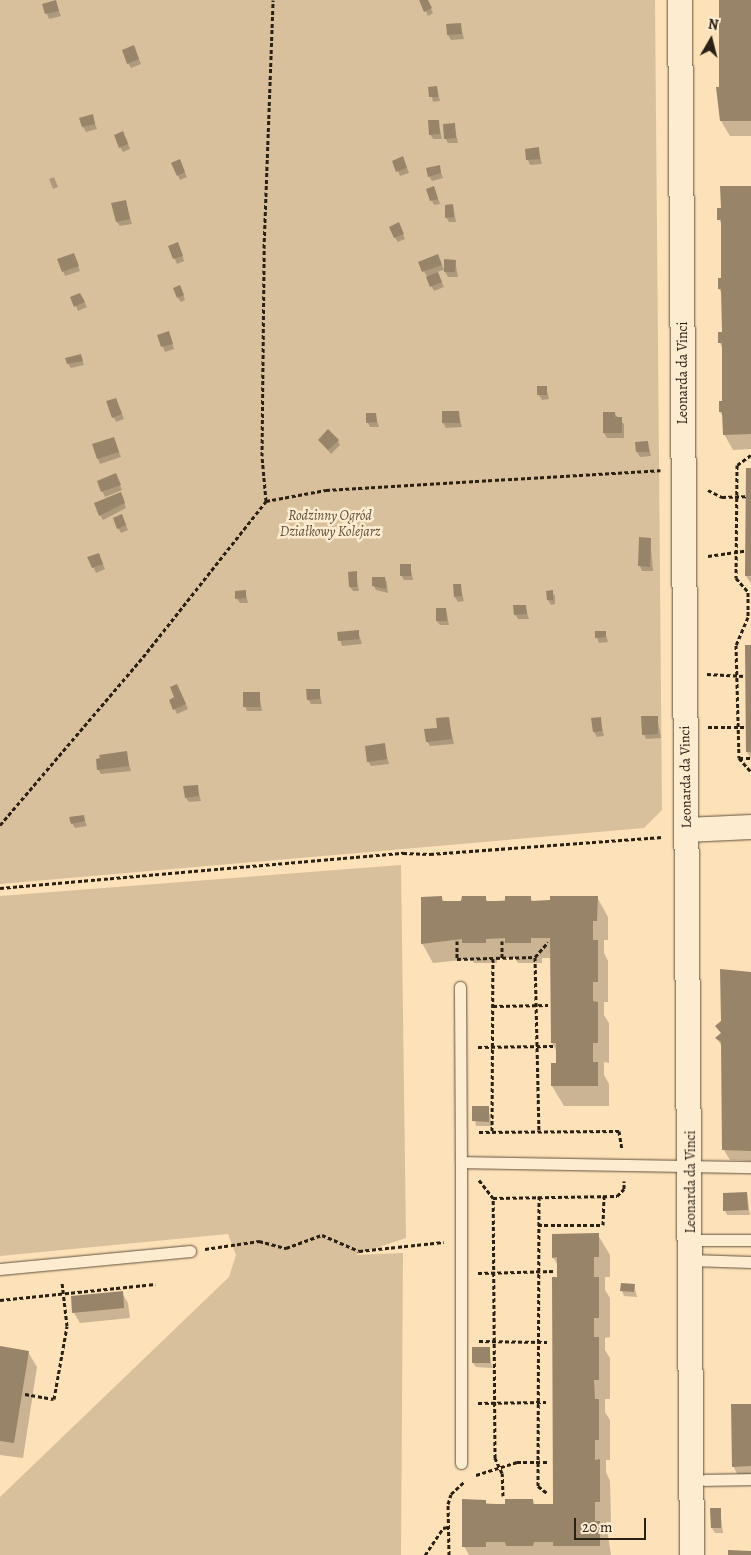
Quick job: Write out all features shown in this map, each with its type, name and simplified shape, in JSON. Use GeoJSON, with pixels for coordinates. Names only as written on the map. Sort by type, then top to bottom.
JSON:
{"type":"FeatureCollection","features":[{"type":"Feature","properties":{"kind":"street","name":"Leonarda da Vinci"},"geometry":{"type":"LineString","coordinates":[[680,0],[684,256],[683,469],[691,1250],[692,1555]]}},
{"type":"Feature","properties":{"kind":"street"},"geometry":{"type":"LineString","coordinates":[[687,830],[751,827]]}},
{"type":"Feature","properties":{"kind":"lane"},"geometry":{"type":"LineString","coordinates":[[460,987],[461,1463]]}},
{"type":"Feature","properties":{"kind":"lane"},"geometry":{"type":"LineString","coordinates":[[461,1162],[690,1168],[751,1167]]}},
{"type":"Feature","properties":{"kind":"lane"},"geometry":{"type":"LineString","coordinates":[[691,1250],[751,1240]]}},
{"type":"Feature","properties":{"kind":"lane"},"geometry":{"type":"LineString","coordinates":[[691,1250],[751,1262]]}},
{"type":"Feature","properties":{"kind":"lane"},"geometry":{"type":"LineString","coordinates":[[0,1269],[190,1251]]}},
{"type":"Feature","properties":{"kind":"lane"},"geometry":{"type":"LineString","coordinates":[[705,1480],[751,1479]]}},
{"type":"Feature","properties":{"kind":"path"},"geometry":{"type":"LineString","coordinates":[[266,501],[262,456],[264,248],[273,0]]}},
{"type":"Feature","properties":{"kind":"path"},"geometry":{"type":"LineString","coordinates":[[751,455],[737,465],[736,497],[736,578],[748,592],[748,617],[736,645],[739,675],[739,758],[751,772]]}},
{"type":"Feature","properties":{"kind":"path"},"geometry":{"type":"LineString","coordinates":[[0,825],[143,658],[266,501],[326,490],[683,469]]}},
{"type":"Feature","properties":{"kind":"path"},"geometry":{"type":"LineString","coordinates":[[705,489],[722,497],[746,496]]}},
{"type":"Feature","properties":{"kind":"path"},"geometry":{"type":"LineString","coordinates":[[702,559],[737,551],[745,552]]}},
{"type":"Feature","properties":{"kind":"path"},"geometry":{"type":"LineString","coordinates":[[697,674],[745,676]]}},
{"type":"Feature","properties":{"kind":"path"},"geometry":{"type":"LineString","coordinates":[[706,727],[746,727]]}},
{"type":"Feature","properties":{"kind":"path"},"geometry":{"type":"LineString","coordinates":[[739,758],[751,758]]}},
{"type":"Feature","properties":{"kind":"path"},"geometry":{"type":"LineString","coordinates":[[0,888],[403,853],[430,854],[546,843],[672,837],[687,830]]}},
{"type":"Feature","properties":{"kind":"path"},"geometry":{"type":"LineString","coordinates":[[457,941],[457,959],[535,957]]}},
{"type":"Feature","properties":{"kind":"path"},"geometry":{"type":"LineString","coordinates":[[502,941],[502,958]]}},
{"type":"Feature","properties":{"kind":"path"},"geometry":{"type":"LineString","coordinates":[[539,1131],[535,957],[548,942]]}},
{"type":"Feature","properties":{"kind":"path"},"geometry":{"type":"LineString","coordinates":[[492,1131],[493,958]]}},
{"type":"Feature","properties":{"kind":"path"},"geometry":{"type":"LineString","coordinates":[[493,1006],[548,1005]]}},
{"type":"Feature","properties":{"kind":"path"},"geometry":{"type":"LineString","coordinates":[[460,1047],[553,1046]]}},
{"type":"Feature","properties":{"kind":"path"},"geometry":{"type":"LineString","coordinates":[[461,1131],[619,1131],[622,1150],[632,1149]]}},
{"type":"Feature","properties":{"kind":"path"},"geometry":{"type":"LineString","coordinates":[[503,1496],[495,1458],[493,1198],[617,1196],[624,1189],[624,1177],[633,1177]]}},
{"type":"Feature","properties":{"kind":"path"},"geometry":{"type":"LineString","coordinates":[[539,1196],[538,1486],[547,1493]]}},
{"type":"Feature","properties":{"kind":"path"},"geometry":{"type":"LineString","coordinates":[[538,1225],[603,1225],[604,1196]]}},
{"type":"Feature","properties":{"kind":"path"},"geometry":{"type":"LineString","coordinates":[[190,1251],[259,1241],[286,1248],[322,1235],[359,1251],[407,1243],[460,1241]]}},
{"type":"Feature","properties":{"kind":"path"},"geometry":{"type":"LineString","coordinates":[[24,1394],[54,1399],[67,1326],[61,1263]]}},
{"type":"Feature","properties":{"kind":"path"},"geometry":{"type":"LineString","coordinates":[[460,1273],[555,1271]]}},
{"type":"Feature","properties":{"kind":"path"},"geometry":{"type":"LineString","coordinates":[[0,1300],[155,1284]]}},
{"type":"Feature","properties":{"kind":"path"},"geometry":{"type":"LineString","coordinates":[[460,1341],[547,1342]]}},
{"type":"Feature","properties":{"kind":"path"},"geometry":{"type":"LineString","coordinates":[[460,1403],[546,1402]]}},
{"type":"Feature","properties":{"kind":"path"},"geometry":{"type":"LineString","coordinates":[[473,1476],[498,1466],[547,1462]]}},
{"type":"Feature","properties":{"kind":"path"},"geometry":{"type":"LineString","coordinates":[[449,1555],[448,1527],[451,1494],[466,1480]]}},
{"type":"Feature","properties":{"kind":"path"},"geometry":{"type":"LineString","coordinates":[[425,1555],[443,1528],[448,1527]]}},
{"type":"Feature","properties":{"kind":"green space","name":"Rodzinny Ogród Działkowy Kolejarz"},"geometry":{"type":"Polygon","coordinates":[[[0,0],[655,0],[662,810],[644,828],[0,884],[0,0]]]}},
{"type":"Feature","properties":{"kind":"green space"},"geometry":{"type":"Polygon","coordinates":[[[401,865],[406,1238],[355,1255],[403,1253],[401,1555],[0,1555],[0,1497],[229,1277],[236,1255],[228,1234],[0,1256],[0,896],[401,865]]]}},
{"type":"Feature","properties":{"kind":"building"},"geometry":{"type":"Polygon","coordinates":[[[56,0],[59,11],[45,14],[42,4],[56,0]]]}},
{"type":"Feature","properties":{"kind":"building"},"geometry":{"type":"Polygon","coordinates":[[[419,0],[428,0],[432,8],[424,12],[419,0]]]}},
{"type":"Feature","properties":{"kind":"building"},"geometry":{"type":"Polygon","coordinates":[[[719,0],[751,0],[751,121],[720,121],[716,87],[719,87],[719,0]]]}},
{"type":"Feature","properties":{"kind":"building"},"geometry":{"type":"Polygon","coordinates":[[[461,23],[462,34],[447,35],[446,24],[461,23]]]}},
{"type":"Feature","properties":{"kind":"building"},"geometry":{"type":"Polygon","coordinates":[[[134,45],[139,59],[127,64],[122,50],[134,45]]]}},
{"type":"Feature","properties":{"kind":"building"},"geometry":{"type":"Polygon","coordinates":[[[437,86],[438,97],[429,97],[428,87],[437,86]]]}},
{"type":"Feature","properties":{"kind":"building"},"geometry":{"type":"Polygon","coordinates":[[[93,114],[95,124],[82,127],[79,118],[93,114]]]}},
{"type":"Feature","properties":{"kind":"building"},"geometry":{"type":"Polygon","coordinates":[[[428,120],[439,120],[440,134],[429,135],[428,120]]]}},
{"type":"Feature","properties":{"kind":"building"},"geometry":{"type":"Polygon","coordinates":[[[455,123],[456,138],[444,139],[443,124],[455,123]]]}},
{"type":"Feature","properties":{"kind":"building"},"geometry":{"type":"Polygon","coordinates":[[[123,131],[128,144],[119,148],[114,135],[123,131]]]}},
{"type":"Feature","properties":{"kind":"building"},"geometry":{"type":"Polygon","coordinates":[[[539,147],[540,159],[526,160],[525,149],[539,147]]]}},
{"type":"Feature","properties":{"kind":"building"},"geometry":{"type":"Polygon","coordinates":[[[403,156],[407,168],[396,172],[392,161],[403,156]]]}},
{"type":"Feature","properties":{"kind":"building"},"geometry":{"type":"Polygon","coordinates":[[[180,159],[185,172],[177,176],[171,163],[180,159]]]}},
{"type":"Feature","properties":{"kind":"building"},"geometry":{"type":"Polygon","coordinates":[[[440,165],[441,173],[428,177],[426,168],[440,165]]]}},
{"type":"Feature","properties":{"kind":"building"},"geometry":{"type":"Polygon","coordinates":[[[434,186],[438,199],[430,201],[426,189],[434,186]]]}},
{"type":"Feature","properties":{"kind":"building"},"geometry":{"type":"Polygon","coordinates":[[[720,186],[751,186],[751,434],[723,435],[722,412],[719,412],[719,401],[722,401],[722,343],[718,343],[718,332],[722,332],[721,289],[718,289],[718,278],[721,278],[721,220],[717,220],[717,208],[721,208],[720,186]]]}},
{"type":"Feature","properties":{"kind":"building"},"geometry":{"type":"Polygon","coordinates":[[[126,200],[130,219],[116,222],[111,203],[126,200]]]}},
{"type":"Feature","properties":{"kind":"building"},"geometry":{"type":"Polygon","coordinates":[[[453,204],[454,217],[445,218],[445,205],[453,204]]]}},
{"type":"Feature","properties":{"kind":"building"},"geometry":{"type":"Polygon","coordinates":[[[399,222],[404,234],[394,238],[389,227],[399,222]]]}},
{"type":"Feature","properties":{"kind":"building"},"geometry":{"type":"Polygon","coordinates":[[[178,242],[183,256],[173,259],[168,246],[178,242]]]}},
{"type":"Feature","properties":{"kind":"building"},"geometry":{"type":"Polygon","coordinates":[[[74,253],[79,266],[62,272],[57,259],[74,253]]]}},
{"type":"Feature","properties":{"kind":"building"},"geometry":{"type":"Polygon","coordinates":[[[438,254],[442,265],[422,272],[418,262],[438,254]]]}},
{"type":"Feature","properties":{"kind":"building"},"geometry":{"type":"Polygon","coordinates":[[[444,259],[456,260],[455,272],[444,272],[444,259]]]}},
{"type":"Feature","properties":{"kind":"building"},"geometry":{"type":"Polygon","coordinates":[[[438,272],[442,282],[430,287],[426,277],[438,272]]]}},
{"type":"Feature","properties":{"kind":"building"},"geometry":{"type":"Polygon","coordinates":[[[180,285],[184,295],[177,298],[173,288],[180,285]]]}},
{"type":"Feature","properties":{"kind":"building"},"geometry":{"type":"Polygon","coordinates":[[[80,293],[85,302],[74,307],[70,297],[80,293]]]}},
{"type":"Feature","properties":{"kind":"building"},"geometry":{"type":"Polygon","coordinates":[[[169,331],[173,344],[161,347],[157,335],[169,331]]]}},
{"type":"Feature","properties":{"kind":"building"},"geometry":{"type":"Polygon","coordinates":[[[81,354],[83,361],[67,364],[65,358],[81,354]]]}},
{"type":"Feature","properties":{"kind":"building"},"geometry":{"type":"Polygon","coordinates":[[[537,386],[547,386],[547,395],[537,395],[537,386]]]}},
{"type":"Feature","properties":{"kind":"building"},"geometry":{"type":"Polygon","coordinates":[[[116,398],[122,414],[112,418],[106,401],[116,398]]]}},
{"type":"Feature","properties":{"kind":"building"},"geometry":{"type":"Polygon","coordinates":[[[442,411],[459,411],[460,423],[442,423],[442,411]]]}},
{"type":"Feature","properties":{"kind":"building"},"geometry":{"type":"Polygon","coordinates":[[[603,412],[615,412],[615,417],[622,417],[622,433],[603,433],[603,412]]]}},
{"type":"Feature","properties":{"kind":"building"},"geometry":{"type":"Polygon","coordinates":[[[366,413],[376,413],[377,422],[366,423],[366,413]]]}},
{"type":"Feature","properties":{"kind":"building"},"geometry":{"type":"Polygon","coordinates":[[[328,429],[339,440],[328,450],[318,440],[328,429]]]}},
{"type":"Feature","properties":{"kind":"building"},"geometry":{"type":"Polygon","coordinates":[[[114,437],[119,452],[97,459],[92,444],[114,437]]]}},
{"type":"Feature","properties":{"kind":"building"},"geometry":{"type":"Polygon","coordinates":[[[648,441],[649,452],[636,452],[635,442],[648,441]]]}},
{"type":"Feature","properties":{"kind":"building"},"geometry":{"type":"Polygon","coordinates":[[[746,468],[751,468],[751,576],[745,576],[746,468]]]}},
{"type":"Feature","properties":{"kind":"building"},"geometry":{"type":"Polygon","coordinates":[[[116,473],[121,485],[101,492],[97,481],[116,473]]]}},
{"type":"Feature","properties":{"kind":"building"},"geometry":{"type":"Polygon","coordinates":[[[121,492],[125,503],[99,516],[94,503],[121,492]]]}},
{"type":"Feature","properties":{"kind":"building"},"geometry":{"type":"Polygon","coordinates":[[[122,514],[126,525],[117,529],[113,518],[122,514]]]}},
{"type":"Feature","properties":{"kind":"building"},"geometry":{"type":"Polygon","coordinates":[[[639,537],[651,538],[650,567],[638,566],[639,537]]]}},
{"type":"Feature","properties":{"kind":"building"},"geometry":{"type":"Polygon","coordinates":[[[99,553],[103,564],[92,568],[87,557],[99,553]]]}},
{"type":"Feature","properties":{"kind":"building"},"geometry":{"type":"Polygon","coordinates":[[[400,564],[411,564],[411,576],[400,576],[400,564]]]}},
{"type":"Feature","properties":{"kind":"building"},"geometry":{"type":"Polygon","coordinates":[[[357,571],[357,587],[349,587],[348,572],[357,571]]]}},
{"type":"Feature","properties":{"kind":"building"},"geometry":{"type":"Polygon","coordinates":[[[372,577],[385,577],[386,589],[372,586],[372,577]]]}},
{"type":"Feature","properties":{"kind":"building"},"geometry":{"type":"Polygon","coordinates":[[[453,584],[461,584],[462,596],[454,597],[453,584]]]}},
{"type":"Feature","properties":{"kind":"building"},"geometry":{"type":"Polygon","coordinates":[[[246,590],[246,598],[235,599],[235,591],[246,590]]]}},
{"type":"Feature","properties":{"kind":"building"},"geometry":{"type":"Polygon","coordinates":[[[553,590],[553,600],[547,600],[546,591],[553,590]]]}},
{"type":"Feature","properties":{"kind":"building"},"geometry":{"type":"Polygon","coordinates":[[[513,605],[526,605],[527,614],[514,615],[513,605]]]}},
{"type":"Feature","properties":{"kind":"building"},"geometry":{"type":"Polygon","coordinates":[[[436,608],[446,608],[447,621],[436,621],[436,608]]]}},
{"type":"Feature","properties":{"kind":"building"},"geometry":{"type":"Polygon","coordinates":[[[359,630],[359,639],[338,641],[337,632],[359,630]]]}},
{"type":"Feature","properties":{"kind":"building"},"geometry":{"type":"Polygon","coordinates":[[[595,631],[606,631],[606,637],[595,638],[595,631]]]}},
{"type":"Feature","properties":{"kind":"building"},"geometry":{"type":"Polygon","coordinates":[[[745,645],[751,645],[751,752],[746,752],[745,645]]]}},
{"type":"Feature","properties":{"kind":"building"},"geometry":{"type":"Polygon","coordinates":[[[177,684],[186,704],[173,710],[169,700],[174,697],[170,687],[177,684]]]}},
{"type":"Feature","properties":{"kind":"building"},"geometry":{"type":"Polygon","coordinates":[[[306,689],[320,689],[320,699],[307,700],[306,689]]]}},
{"type":"Feature","properties":{"kind":"building"},"geometry":{"type":"Polygon","coordinates":[[[243,692],[260,692],[260,707],[243,707],[243,692]]]}},
{"type":"Feature","properties":{"kind":"building"},"geometry":{"type":"Polygon","coordinates":[[[641,716],[658,716],[658,734],[642,735],[641,716]]]}},
{"type":"Feature","properties":{"kind":"building"},"geometry":{"type":"Polygon","coordinates":[[[449,717],[452,739],[426,742],[424,729],[437,728],[436,718],[449,717]]]}},
{"type":"Feature","properties":{"kind":"building"},"geometry":{"type":"Polygon","coordinates":[[[601,717],[602,731],[593,732],[591,718],[601,717]]]}},
{"type":"Feature","properties":{"kind":"building"},"geometry":{"type":"Polygon","coordinates":[[[385,743],[387,759],[367,762],[365,746],[385,743]]]}},
{"type":"Feature","properties":{"kind":"building"},"geometry":{"type":"Polygon","coordinates":[[[127,751],[129,766],[97,770],[96,759],[100,758],[99,755],[127,751]]]}},
{"type":"Feature","properties":{"kind":"building"},"geometry":{"type":"Polygon","coordinates":[[[198,785],[199,796],[185,798],[183,786],[198,785]]]}},
{"type":"Feature","properties":{"kind":"building"},"geometry":{"type":"Polygon","coordinates":[[[84,815],[85,821],[71,824],[69,817],[84,815]]]}},
{"type":"Feature","properties":{"kind":"building"},"geometry":{"type":"Polygon","coordinates":[[[442,896],[442,901],[461,901],[462,896],[486,896],[486,901],[505,901],[505,896],[531,896],[531,901],[550,900],[550,896],[598,896],[597,921],[593,921],[593,940],[598,940],[598,982],[593,982],[593,1001],[598,1002],[598,1043],[593,1043],[593,1062],[598,1062],[598,1086],[551,1086],[551,1063],[556,1063],[556,1043],[551,1043],[550,938],[531,938],[531,943],[505,943],[505,938],[486,939],[486,943],[462,943],[462,939],[421,944],[421,897],[442,896]]]}},
{"type":"Feature","properties":{"kind":"building"},"geometry":{"type":"Polygon","coordinates":[[[720,969],[751,972],[751,1151],[722,1150],[721,1042],[715,1038],[721,1033],[715,1026],[721,1021],[720,969]]]}},
{"type":"Feature","properties":{"kind":"building"},"geometry":{"type":"Polygon","coordinates":[[[472,1106],[489,1106],[489,1122],[472,1121],[472,1106]]]}},
{"type":"Feature","properties":{"kind":"building"},"geometry":{"type":"Polygon","coordinates":[[[747,1192],[748,1210],[723,1211],[723,1193],[747,1192]]]}},
{"type":"Feature","properties":{"kind":"building"},"geometry":{"type":"Polygon","coordinates":[[[599,1233],[599,1257],[594,1257],[594,1277],[599,1277],[599,1318],[594,1318],[594,1337],[599,1337],[599,1380],[594,1380],[595,1399],[599,1399],[599,1440],[595,1440],[595,1460],[600,1459],[600,1502],[595,1502],[595,1521],[600,1521],[600,1546],[553,1546],[553,1542],[534,1542],[533,1546],[506,1546],[505,1542],[486,1542],[486,1547],[462,1547],[462,1499],[486,1500],[486,1504],[505,1504],[505,1499],[533,1499],[533,1504],[553,1504],[552,1277],[557,1277],[557,1257],[552,1258],[552,1234],[599,1233]]]}},
{"type":"Feature","properties":{"kind":"building"},"geometry":{"type":"Polygon","coordinates":[[[621,1283],[635,1284],[634,1292],[620,1291],[621,1283]]]}},
{"type":"Feature","properties":{"kind":"building"},"geometry":{"type":"Polygon","coordinates":[[[123,1291],[124,1308],[72,1313],[71,1296],[123,1291]]]}},
{"type":"Feature","properties":{"kind":"building"},"geometry":{"type":"Polygon","coordinates":[[[0,1346],[29,1351],[14,1443],[0,1441],[0,1346]]]}},
{"type":"Feature","properties":{"kind":"building"},"geometry":{"type":"Polygon","coordinates":[[[472,1347],[490,1347],[490,1363],[472,1363],[472,1347]]]}},
{"type":"Feature","properties":{"kind":"building"},"geometry":{"type":"Polygon","coordinates":[[[731,1404],[751,1404],[751,1466],[732,1467],[731,1404]]]}},
{"type":"Feature","properties":{"kind":"building"},"geometry":{"type":"Polygon","coordinates":[[[710,1508],[721,1508],[721,1528],[711,1528],[710,1508]]]}},
{"type":"Feature","properties":{"kind":"building"},"geometry":{"type":"Polygon","coordinates":[[[728,1550],[751,1551],[751,1555],[728,1555],[728,1550]]]}}]}
